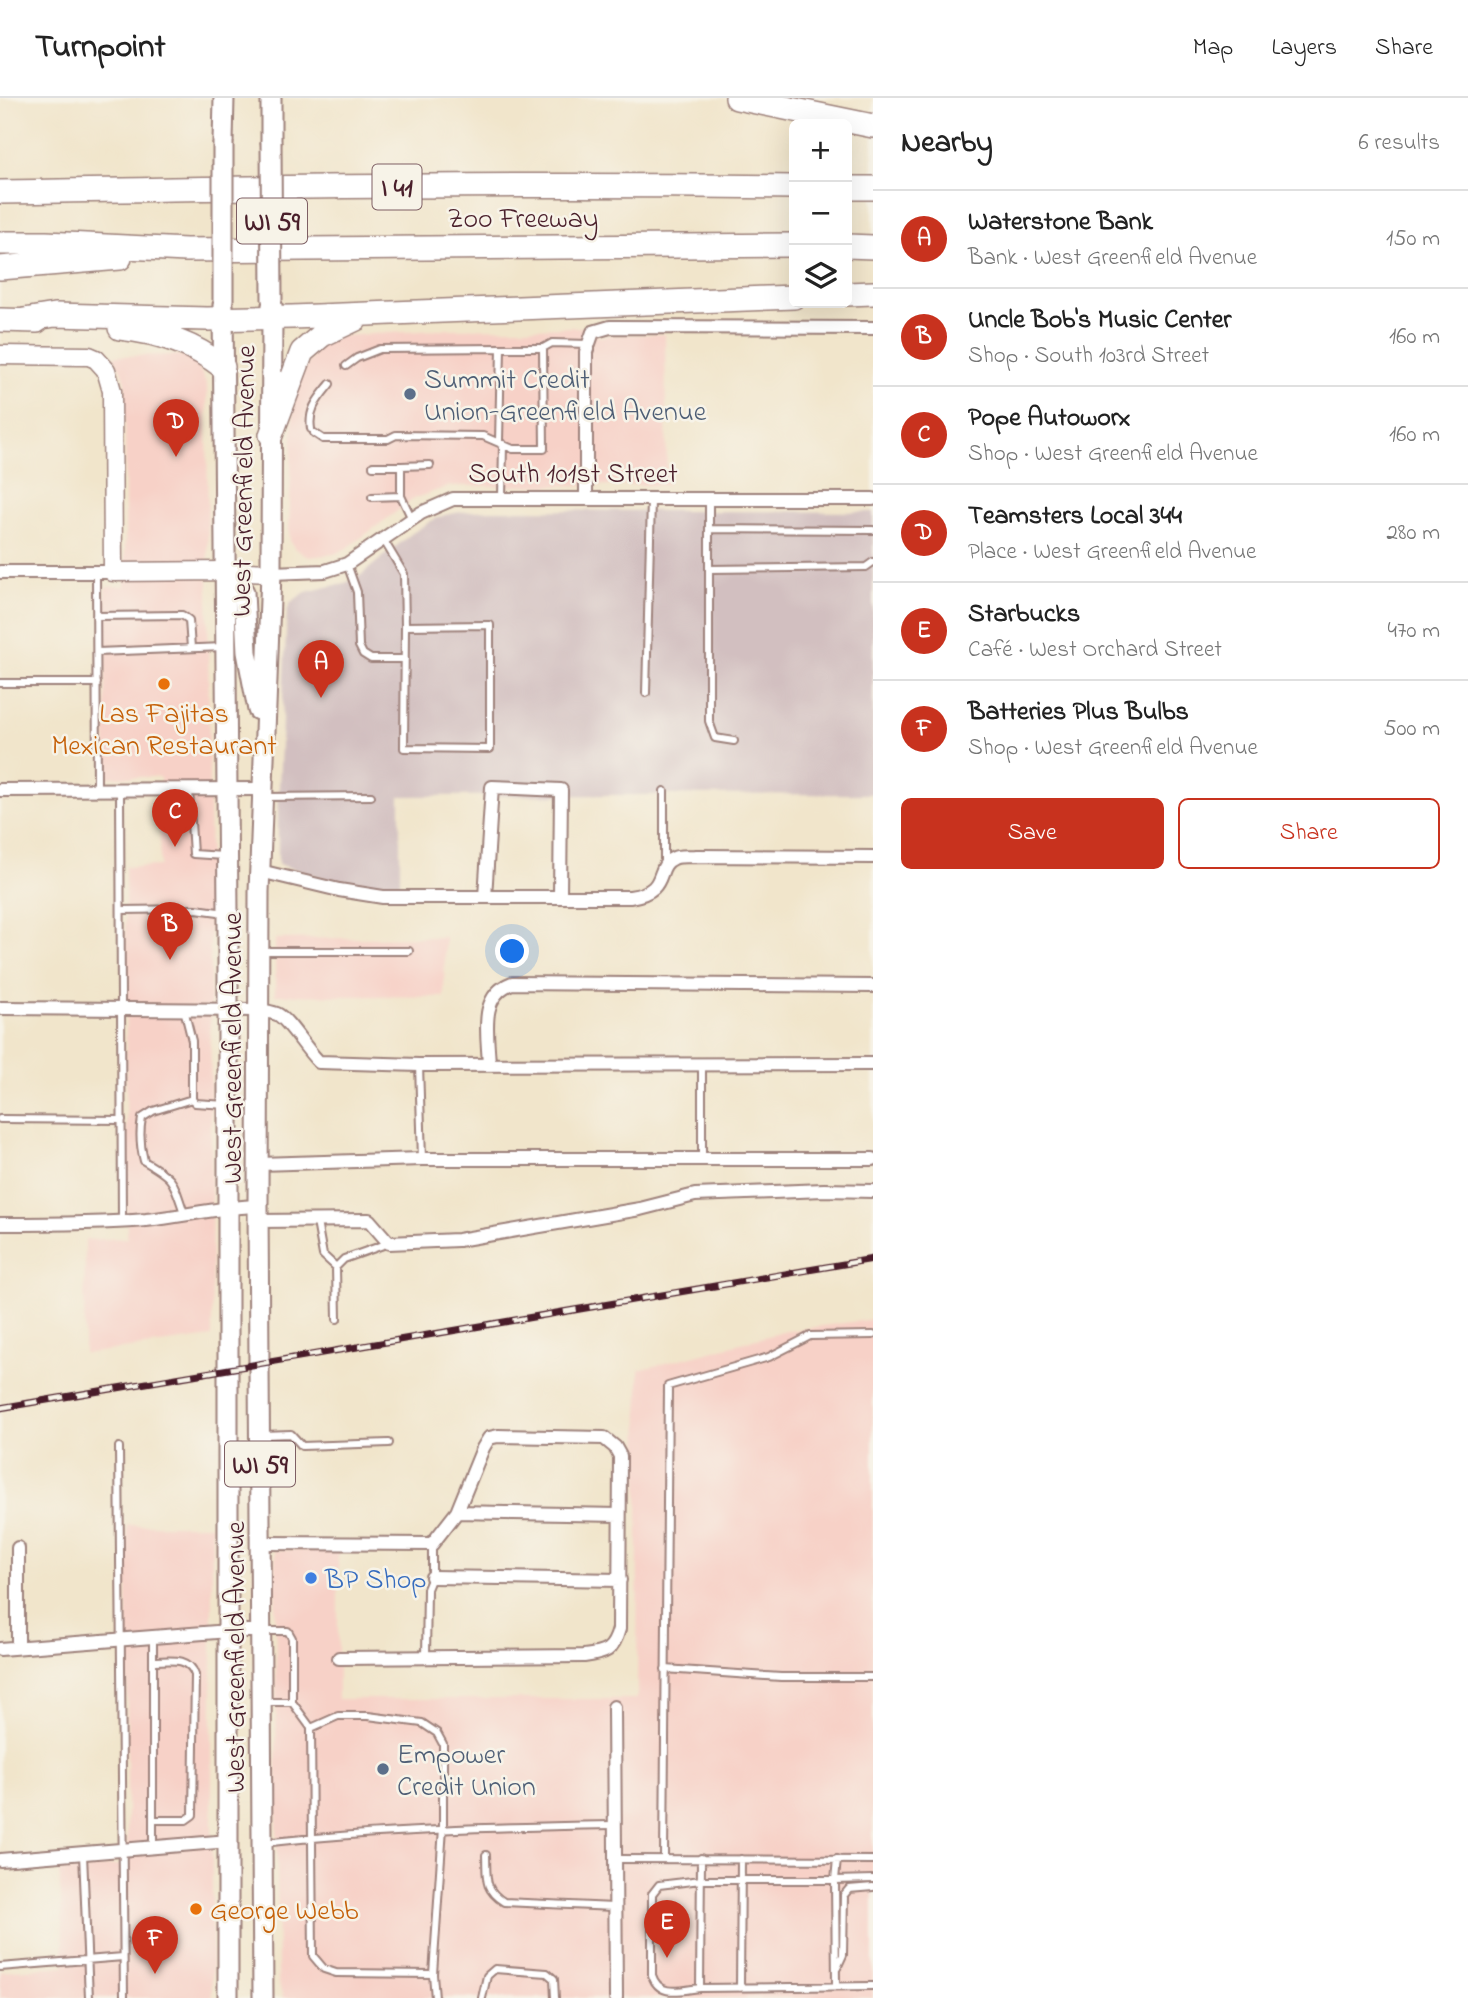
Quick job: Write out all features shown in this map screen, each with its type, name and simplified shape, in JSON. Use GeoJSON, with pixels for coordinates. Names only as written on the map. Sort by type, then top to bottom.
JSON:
{"type":"FeatureCollection","features":[{"type":"Feature","properties":{"kind":"highway"},"geometry":{"type":"LineString","coordinates":[[737,98],[873,126]]}},
{"type":"Feature","properties":{"kind":"highway","name":"Zoo Freeway"},"geometry":{"type":"LineString","coordinates":[[0,192],[655,185],[789,187]]}},
{"type":"Feature","properties":{"kind":"highway"},"geometry":{"type":"LineString","coordinates":[[852,188],[873,188]]}},
{"type":"Feature","properties":{"kind":"highway","name":"Zoo Freeway"},"geometry":{"type":"LineString","coordinates":[[0,243],[186,250],[789,245]]}},
{"type":"Feature","properties":{"kind":"highway"},"geometry":{"type":"LineString","coordinates":[[852,246],[873,247]]}},
{"type":"Feature","properties":{"kind":"highway"},"geometry":{"type":"LineString","coordinates":[[0,268],[48,266],[186,250]]}},
{"type":"Feature","properties":{"kind":"highway"},"geometry":{"type":"LineString","coordinates":[[852,295],[873,293]]}},
{"type":"Feature","properties":{"kind":"highway"},"geometry":{"type":"LineString","coordinates":[[24,320],[55,315],[223,309],[365,315],[789,297]]}},
{"type":"Feature","properties":{"kind":"highway"},"geometry":{"type":"LineString","coordinates":[[271,435],[302,352],[322,335],[365,315]]}},
{"type":"Feature","properties":{"kind":"highway"},"geometry":{"type":"LineString","coordinates":[[0,320],[138,330],[199,349],[223,367]]}},
{"type":"Feature","properties":{"kind":"main road","name":"West Greenfield Avenue"},"geometry":{"type":"LineString","coordinates":[[224,98],[223,367],[228,913],[228,1998]]}},
{"type":"Feature","properties":{"kind":"main road","name":"West Greenfield Avenue"},"geometry":{"type":"LineString","coordinates":[[263,1998],[258,1164],[260,871],[271,573],[271,98]]}},
{"type":"Feature","properties":{"kind":"main road"},"geometry":{"type":"LineString","coordinates":[[225,570],[244,592],[247,652],[256,705],[264,724]]}},
{"type":"Feature","properties":{"kind":"main road"},"geometry":{"type":"LineString","coordinates":[[263,1976],[271,1998]]}},
{"type":"Feature","properties":{"kind":"street"},"geometry":{"type":"LineString","coordinates":[[586,498],[586,352],[591,338],[610,327],[873,328]]}},
{"type":"Feature","properties":{"kind":"street"},"geometry":{"type":"LineString","coordinates":[[0,355],[82,355],[103,364],[110,379],[113,401],[104,572]]}},
{"type":"Feature","properties":{"kind":"street","name":"South 101st Street"},"geometry":{"type":"LineString","coordinates":[[0,572],[325,571],[347,564],[412,519],[453,499],[873,499]]}},
{"type":"Feature","properties":{"kind":"street"},"geometry":{"type":"LineString","coordinates":[[485,897],[492,787],[561,790],[560,897]]}},
{"type":"Feature","properties":{"kind":"street"},"geometry":{"type":"LineString","coordinates":[[0,790],[227,790],[262,793]]}},
{"type":"Feature","properties":{"kind":"street"},"geometry":{"type":"LineString","coordinates":[[260,871],[383,897],[560,897],[643,895],[652,890],[660,880],[664,868],[674,858],[873,857]]}},
{"type":"Feature","properties":{"kind":"street"},"geometry":{"type":"LineString","coordinates":[[489,1065],[488,1007],[491,997],[500,987],[512,983],[873,986]]}},
{"type":"Feature","properties":{"kind":"street"},"geometry":{"type":"LineString","coordinates":[[0,1008],[260,1010],[285,1020],[307,1051],[319,1062],[419,1065],[873,1064]]}},
{"type":"Feature","properties":{"kind":"street"},"geometry":{"type":"LineString","coordinates":[[258,1164],[422,1159],[873,1159]]}},
{"type":"Feature","properties":{"kind":"street"},"geometry":{"type":"LineString","coordinates":[[0,1224],[122,1221],[228,1207],[258,1214],[317,1221],[369,1220],[389,1243],[458,1240],[639,1209],[695,1195],[824,1190],[873,1192]]}},
{"type":"Feature","properties":{"kind":"street"},"geometry":{"type":"LineString","coordinates":[[260,1543],[432,1544],[457,1512],[489,1438],[604,1438],[615,1447],[620,1457],[619,1629],[615,1644],[603,1653],[584,1656],[339,1658]]}},
{"type":"Feature","properties":{"kind":"street"},"geometry":{"type":"LineString","coordinates":[[457,1512],[619,1515]]}},
{"type":"Feature","properties":{"kind":"street"},"geometry":{"type":"LineString","coordinates":[[18,1548],[18,1647]]}},
{"type":"Feature","properties":{"kind":"street"},"geometry":{"type":"LineString","coordinates":[[432,1577],[620,1580]]}},
{"type":"Feature","properties":{"kind":"street"},"geometry":{"type":"LineString","coordinates":[[0,1649],[229,1631],[260,1631]]}},
{"type":"Feature","properties":{"kind":"street"},"geometry":{"type":"LineString","coordinates":[[614,1707],[616,1998]]}},
{"type":"Feature","properties":{"kind":"street"},"geometry":{"type":"LineString","coordinates":[[0,1860],[229,1841]]}},
{"type":"Feature","properties":{"kind":"lane"},"geometry":{"type":"LineString","coordinates":[[346,366],[357,358],[380,349],[543,348],[591,338]]}},
{"type":"Feature","properties":{"kind":"lane"},"geometry":{"type":"LineString","coordinates":[[501,348],[502,498]]}},
{"type":"Feature","properties":{"kind":"lane"},"geometry":{"type":"LineString","coordinates":[[330,384],[309,416],[312,431],[323,439],[388,439],[396,435],[484,436],[513,449],[544,449],[543,348]]}},
{"type":"Feature","properties":{"kind":"lane"},"geometry":{"type":"LineString","coordinates":[[373,466],[430,465]]}},
{"type":"Feature","properties":{"kind":"lane"},"geometry":{"type":"LineString","coordinates":[[401,466],[401,496],[412,519]]}},
{"type":"Feature","properties":{"kind":"lane"},"geometry":{"type":"LineString","coordinates":[[372,497],[401,496]]}},
{"type":"Feature","properties":{"kind":"lane"},"geometry":{"type":"LineString","coordinates":[[646,693],[651,498]]}},
{"type":"Feature","properties":{"kind":"lane"},"geometry":{"type":"LineString","coordinates":[[709,498],[709,721],[715,738],[734,741]]}},
{"type":"Feature","properties":{"kind":"lane"},"geometry":{"type":"LineString","coordinates":[[709,529],[873,530]]}},
{"type":"Feature","properties":{"kind":"lane"},"geometry":{"type":"LineString","coordinates":[[383,539],[404,574],[404,748],[490,749],[491,625],[405,626]]}},
{"type":"Feature","properties":{"kind":"lane"},"geometry":{"type":"LineString","coordinates":[[709,569],[866,567],[873,562]]}},
{"type":"Feature","properties":{"kind":"lane"},"geometry":{"type":"LineString","coordinates":[[347,564],[357,592],[359,646],[363,654],[371,659],[405,659]]}},
{"type":"Feature","properties":{"kind":"lane"},"geometry":{"type":"LineString","coordinates":[[97,790],[96,616],[104,572]]}},
{"type":"Feature","properties":{"kind":"lane"},"geometry":{"type":"LineString","coordinates":[[96,616],[182,615],[189,620],[192,631],[191,648]]}},
{"type":"Feature","properties":{"kind":"lane"},"geometry":{"type":"LineString","coordinates":[[97,652],[226,647]]}},
{"type":"Feature","properties":{"kind":"lane"},"geometry":{"type":"LineString","coordinates":[[0,682],[97,683]]}},
{"type":"Feature","properties":{"kind":"lane"},"geometry":{"type":"LineString","coordinates":[[120,790],[122,1221]]}},
{"type":"Feature","properties":{"kind":"lane"},"geometry":{"type":"LineString","coordinates":[[189,790],[192,854],[227,856]]}},
{"type":"Feature","properties":{"kind":"lane"},"geometry":{"type":"LineString","coordinates":[[664,791],[664,868]]}},
{"type":"Feature","properties":{"kind":"lane"},"geometry":{"type":"LineString","coordinates":[[262,793],[371,796]]}},
{"type":"Feature","properties":{"kind":"lane"},"geometry":{"type":"LineString","coordinates":[[121,910],[196,909],[228,913]]}},
{"type":"Feature","properties":{"kind":"lane"},"geometry":{"type":"LineString","coordinates":[[259,951],[409,951]]}},
{"type":"Feature","properties":{"kind":"lane"},"geometry":{"type":"LineString","coordinates":[[184,1009],[192,1041],[192,1099],[195,1103],[228,1106]]}},
{"type":"Feature","properties":{"kind":"lane"},"geometry":{"type":"LineString","coordinates":[[702,1063],[702,1157]]}},
{"type":"Feature","properties":{"kind":"lane"},"geometry":{"type":"LineString","coordinates":[[419,1065],[422,1159]]}},
{"type":"Feature","properties":{"kind":"lane"},"geometry":{"type":"LineString","coordinates":[[184,1213],[169,1175],[144,1161],[140,1130],[142,1118],[153,1111],[192,1099]]}},
{"type":"Feature","properties":{"kind":"lane"},"geometry":{"type":"LineString","coordinates":[[0,1119],[122,1120]]}},
{"type":"Feature","properties":{"kind":"lane"},"geometry":{"type":"LineString","coordinates":[[317,1221],[323,1255],[336,1267]]}},
{"type":"Feature","properties":{"kind":"lane"},"geometry":{"type":"LineString","coordinates":[[337,1319],[336,1267],[344,1259],[389,1243]]}},
{"type":"Feature","properties":{"kind":"lane"},"geometry":{"type":"LineString","coordinates":[[664,1858],[668,1386],[769,1357],[810,1336],[873,1335]]}},
{"type":"Feature","properties":{"kind":"lane"},"geometry":{"type":"LineString","coordinates":[[260,1435],[291,1434],[302,1446],[389,1443]]}},
{"type":"Feature","properties":{"kind":"lane"},"geometry":{"type":"LineString","coordinates":[[119,1447],[124,1998]]}},
{"type":"Feature","properties":{"kind":"lane"},"geometry":{"type":"LineString","coordinates":[[426,1658],[427,1589],[432,1577],[432,1544]]}},
{"type":"Feature","properties":{"kind":"lane"},"geometry":{"type":"LineString","coordinates":[[260,1631],[288,1631],[292,1638],[292,1702],[311,1728],[313,1956],[324,1969],[336,1973],[433,1974]]}},
{"type":"Feature","properties":{"kind":"lane"},"geometry":{"type":"LineString","coordinates":[[153,1638],[153,1847]]}},
{"type":"Feature","properties":{"kind":"lane"},"geometry":{"type":"LineString","coordinates":[[153,1661],[181,1661],[191,1666],[195,1675],[193,1815],[186,1820],[153,1820]]}},
{"type":"Feature","properties":{"kind":"lane"},"geometry":{"type":"LineString","coordinates":[[666,1669],[781,1677],[873,1677]]}},
{"type":"Feature","properties":{"kind":"lane"},"geometry":{"type":"LineString","coordinates":[[262,1702],[292,1702]]}},
{"type":"Feature","properties":{"kind":"lane"},"geometry":{"type":"LineString","coordinates":[[311,1728],[338,1716],[368,1716],[422,1723],[437,1733],[443,1744],[443,1828],[433,1974],[435,1998]]}},
{"type":"Feature","properties":{"kind":"lane"},"geometry":{"type":"LineString","coordinates":[[263,1843],[443,1828],[614,1825]]}},
{"type":"Feature","properties":{"kind":"lane"},"geometry":{"type":"LineString","coordinates":[[83,1854],[89,1998]]}},
{"type":"Feature","properties":{"kind":"lane"},"geometry":{"type":"LineString","coordinates":[[486,1855],[487,1886],[504,1902],[616,1907]]}},
{"type":"Feature","properties":{"kind":"lane"},"geometry":{"type":"LineString","coordinates":[[615,1858],[873,1860]]}},
{"type":"Feature","properties":{"kind":"lane"},"geometry":{"type":"LineString","coordinates":[[700,1988],[701,1858]]}},
{"type":"Feature","properties":{"kind":"lane"},"geometry":{"type":"LineString","coordinates":[[740,1988],[741,1859]]}},
{"type":"Feature","properties":{"kind":"lane"},"geometry":{"type":"LineString","coordinates":[[836,1986],[837,1859]]}},
{"type":"Feature","properties":{"kind":"lane"},"geometry":{"type":"LineString","coordinates":[[873,1879],[701,1880],[659,1885],[653,1894],[652,1976],[654,1984],[661,1990],[670,1992],[700,1988],[873,1986]]}},
{"type":"Feature","properties":{"kind":"lane"},"geometry":{"type":"LineString","coordinates":[[836,1970],[843,1955],[844,1895],[849,1889],[873,1887]]}},
{"type":"Feature","properties":{"kind":"lane"},"geometry":{"type":"LineString","coordinates":[[0,1967],[123,1957]]}},
{"type":"Feature","properties":{"kind":"lane"},"geometry":{"type":"LineString","coordinates":[[482,1998],[487,1976],[495,1969],[547,1972],[554,1979],[555,1998]]}},
{"type":"Feature","properties":{"kind":"shaded area"},"geometry":{"type":"Polygon","coordinates":[[[585,327],[600,337],[665,334],[667,485],[450,486],[415,498],[347,548],[334,554],[309,557],[295,549],[290,541],[289,531],[294,388],[324,337],[453,329],[585,327]]]}},
{"type":"Feature","properties":{"kind":"shaded area"},"geometry":{"type":"Polygon","coordinates":[[[188,355],[197,364],[207,385],[212,1337],[84,1354],[85,1240],[127,1238],[125,867],[160,866],[160,777],[106,777],[105,587],[125,586],[125,386],[124,376],[113,356],[188,355]]]}},
{"type":"Feature","properties":{"kind":"shaded area"},"geometry":{"type":"Polygon","coordinates":[[[461,512],[873,512],[873,794],[400,796],[400,888],[348,886],[278,864],[287,611],[291,602],[306,592],[345,583],[360,576],[431,521],[461,512]]]}},
{"type":"Feature","properties":{"kind":"shaded area"},"geometry":{"type":"Polygon","coordinates":[[[445,937],[444,997],[275,995],[275,939],[445,937]]]}},
{"type":"Feature","properties":{"kind":"shaded area"},"geometry":{"type":"Polygon","coordinates":[[[873,1319],[873,1998],[283,1998],[278,1980],[275,1550],[338,1550],[338,1699],[637,1699],[639,1370],[787,1331],[873,1319]]]}},
{"type":"Feature","properties":{"kind":"shaded area"},"geometry":{"type":"Polygon","coordinates":[[[127,1525],[212,1525],[212,1998],[0,1998],[0,1971],[65,1966],[59,1871],[127,1864],[127,1525]]]}},
{"type":"Feature","properties":{"kind":"railway"},"geometry":{"type":"LineString","coordinates":[[0,1408],[873,1259]]}},
{"type":"Feature","properties":{"kind":"place","name":"Summit Credit Union-Greenfield Avenue"},"geometry":{"type":"Point","coordinates":[410,394]}},
{"type":"Feature","properties":{"kind":"place","name":"Teamsters Local 344"},"geometry":{"type":"Point","coordinates":[176,457]}},
{"type":"Feature","properties":{"kind":"place","name":"Las Fajitas Mexican Restaurant"},"geometry":{"type":"Point","coordinates":[164,684]}},
{"type":"Feature","properties":{"kind":"place","name":"Waterstone Bank"},"geometry":{"type":"Point","coordinates":[321,698]}},
{"type":"Feature","properties":{"kind":"place","name":"Pope Autoworx"},"geometry":{"type":"Point","coordinates":[175,847]}},
{"type":"Feature","properties":{"kind":"place","name":"Uncle Bob's Music Center"},"geometry":{"type":"Point","coordinates":[170,960]}},
{"type":"Feature","properties":{"kind":"place","name":"BP Shop"},"geometry":{"type":"Point","coordinates":[311,1578]}},
{"type":"Feature","properties":{"kind":"place","name":"Empower Credit Union"},"geometry":{"type":"Point","coordinates":[383,1769]}},
{"type":"Feature","properties":{"kind":"place","name":"George Webb"},"geometry":{"type":"Point","coordinates":[196,1909]}},
{"type":"Feature","properties":{"kind":"place","name":"Starbucks"},"geometry":{"type":"Point","coordinates":[667,1958]}},
{"type":"Feature","properties":{"kind":"place","name":"Batteries Plus Bulbs"},"geometry":{"type":"Point","coordinates":[155,1974]}}]}
